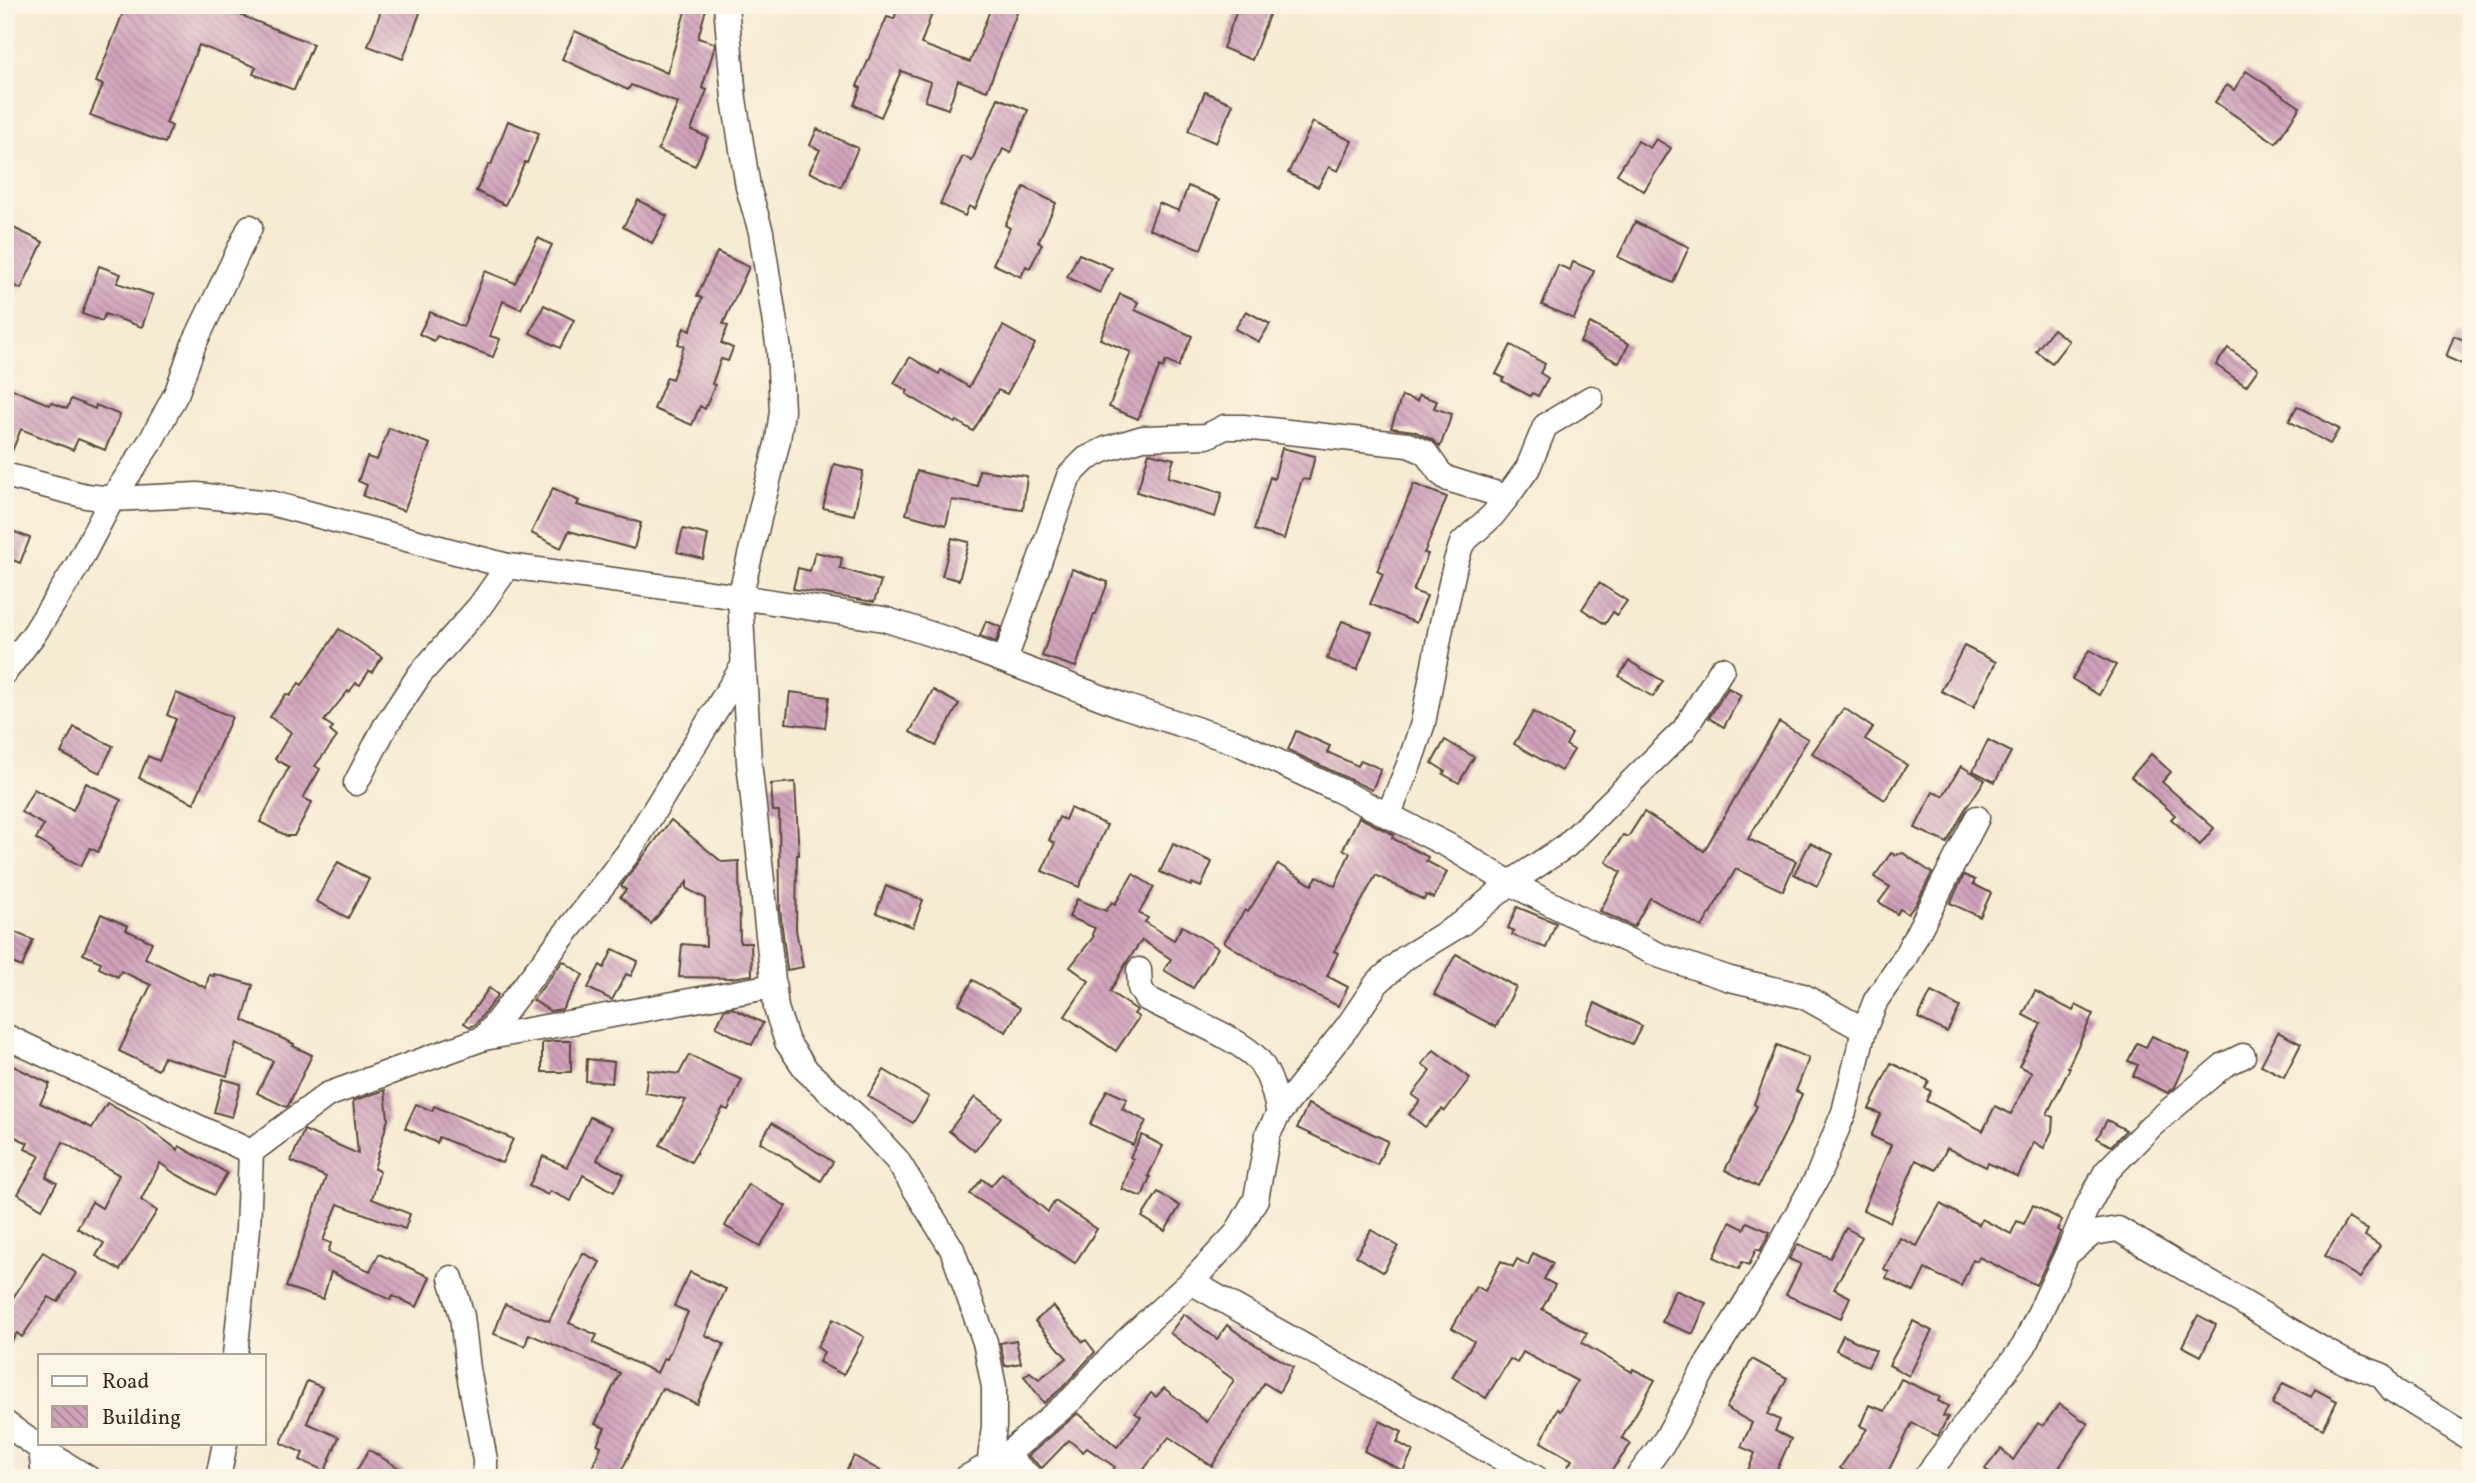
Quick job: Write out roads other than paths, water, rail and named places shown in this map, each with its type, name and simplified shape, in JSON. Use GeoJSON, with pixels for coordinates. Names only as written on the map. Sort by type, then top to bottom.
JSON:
{"type":"FeatureCollection","features":[{"type":"Feature","properties":{"kind":"street"},"geometry":{"type":"LineString","coordinates":[[726,5],[734,99],[748,187],[761,232],[779,350],[782,411],[778,440],[740,597],[750,762],[776,1008],[788,1042],[807,1071],[859,1119],[897,1160],[952,1249],[985,1342],[994,1387],[994,1467]]}},
{"type":"Feature","properties":{"kind":"street"},"geometry":{"type":"LineString","coordinates":[[5,673],[34,634],[77,566],[112,499],[152,439],[177,392],[193,346],[250,228]]}},
{"type":"Feature","properties":{"kind":"street"},"geometry":{"type":"LineString","coordinates":[[1388,816],[1423,723],[1441,628],[1462,543],[1492,516],[1528,468],[1545,426],[1591,398]]}},
{"type":"Feature","properties":{"kind":"street"},"geometry":{"type":"LineString","coordinates":[[1005,660],[1069,476],[1086,459],[1106,449],[1143,438],[1206,436],[1225,427],[1243,426],[1409,444],[1425,452],[1440,473],[1448,479],[1507,496]]}},
{"type":"Feature","properties":{"kind":"street"},"geometry":{"type":"LineString","coordinates":[[5,475],[86,496],[112,499],[197,495],[270,503],[508,566],[884,619],[1005,660],[1124,706],[1236,742],[1449,846],[1510,883],[1583,920],[1661,956],[1730,979],[1803,996],[1864,1030]]}},
{"type":"Feature","properties":{"kind":"street"},"geometry":{"type":"LineString","coordinates":[[356,783],[386,727],[420,674],[480,606],[508,566]]}},
{"type":"Feature","properties":{"kind":"street"},"geometry":{"type":"LineString","coordinates":[[484,1038],[628,853],[743,666]]}},
{"type":"Feature","properties":{"kind":"street"},"geometry":{"type":"LineString","coordinates":[[966,1478],[994,1467],[1072,1399],[1127,1340],[1191,1282],[1236,1234],[1256,1199],[1268,1134],[1279,1113],[1348,1026],[1377,983],[1405,958],[1461,924],[1510,883],[1566,846],[1684,730],[1722,669]]}},
{"type":"Feature","properties":{"kind":"street"},"geometry":{"type":"LineString","coordinates":[[1637,1478],[1666,1439],[1817,1178],[1844,1112],[1864,1030],[1877,1000],[1903,961],[1977,818]]}},
{"type":"Feature","properties":{"kind":"street"},"geometry":{"type":"LineString","coordinates":[[1139,970],[1140,988],[1146,998],[1242,1046],[1260,1062],[1272,1086],[1279,1113]]}},
{"type":"Feature","properties":{"kind":"street"},"geometry":{"type":"LineString","coordinates":[[251,1152],[327,1094],[484,1038],[773,986]]}},
{"type":"Feature","properties":{"kind":"street"},"geometry":{"type":"LineString","coordinates":[[5,1036],[251,1152]]}},
{"type":"Feature","properties":{"kind":"street"},"geometry":{"type":"LineString","coordinates":[[1925,1478],[2024,1346],[2085,1211],[2106,1172],[2151,1126],[2224,1065],[2243,1056]]}},
{"type":"Feature","properties":{"kind":"street"},"geometry":{"type":"LineString","coordinates":[[235,1354],[248,1229],[251,1152]]}},
{"type":"Feature","properties":{"kind":"street"},"geometry":{"type":"LineString","coordinates":[[2067,1254],[2093,1233],[2118,1229],[2345,1362],[2381,1375],[2393,1390],[2471,1439]]}},
{"type":"Feature","properties":{"kind":"street"},"geometry":{"type":"LineString","coordinates":[[451,1278],[462,1316],[468,1369],[485,1460],[485,1478]]}},
{"type":"Feature","properties":{"kind":"street"},"geometry":{"type":"LineString","coordinates":[[1191,1282],[1536,1478]]}},
{"type":"Feature","properties":{"kind":"street"},"geometry":{"type":"LineString","coordinates":[[5,1423],[88,1478]]}},
{"type":"Feature","properties":{"kind":"street"},"geometry":{"type":"LineString","coordinates":[[218,1478],[225,1444]]}},
{"type":"Feature","properties":{"kind":"street"},"geometry":{"type":"LineString","coordinates":[[41,1449],[44,1478]]}},
{"type":"Feature","properties":{"kind":"street"},"geometry":{"type":"LineString","coordinates":[[994,1467],[1031,1478]]}}]}
